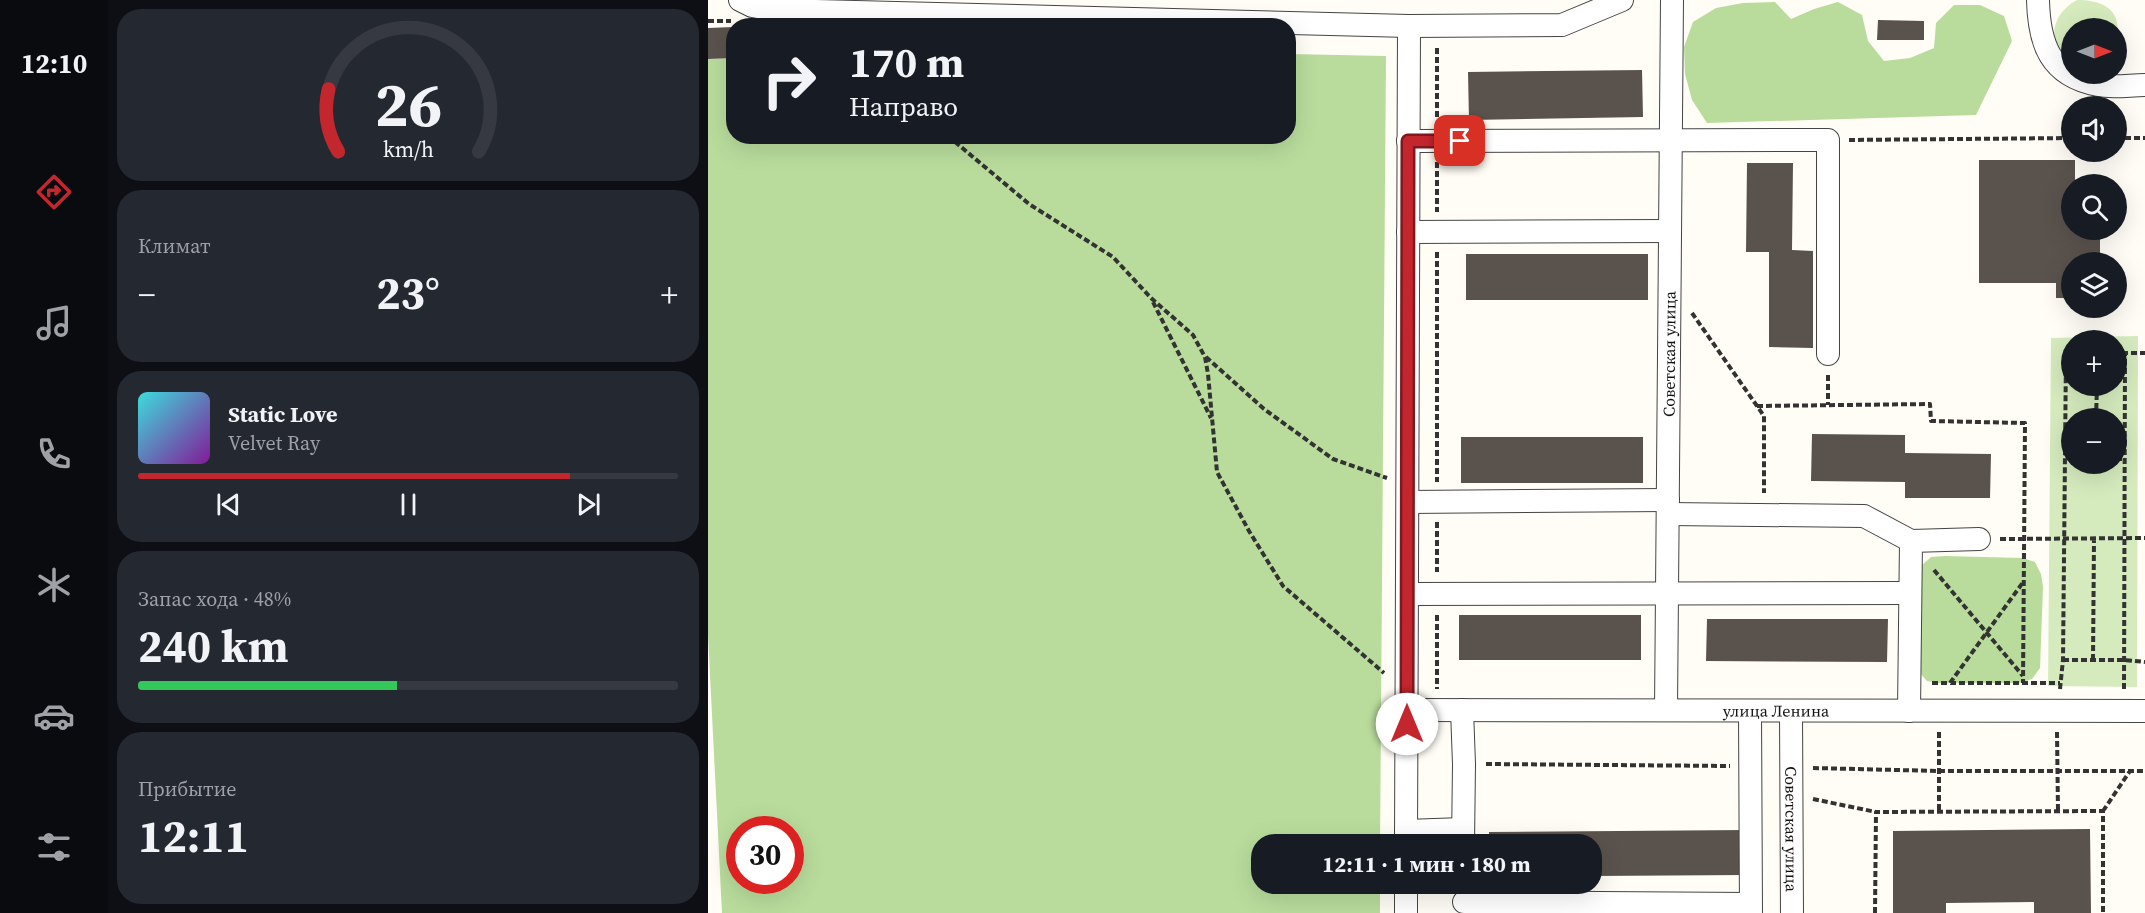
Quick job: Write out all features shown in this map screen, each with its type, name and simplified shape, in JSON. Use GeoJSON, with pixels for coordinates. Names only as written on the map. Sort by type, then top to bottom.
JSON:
{"type":"FeatureCollection","features":[{"type":"Feature","properties":{"kind":"street"},"geometry":{"type":"LineString","coordinates":[[740,0],[752,6],[776,10],[1144,9],[1284,18]]}},
{"type":"Feature","properties":{"kind":"street"},"geometry":{"type":"LineString","coordinates":[[1296,19],[1409,26],[1562,25],[1619,0]]}},
{"type":"Feature","properties":{"kind":"street","name":"Советская улица"},"geometry":{"type":"LineString","coordinates":[[1666,710],[1672,0]]}},
{"type":"Feature","properties":{"kind":"street"},"geometry":{"type":"LineString","coordinates":[[2038,0],[2040,34],[2048,53],[2061,69],[2078,80],[2100,86],[2145,85]]}},
{"type":"Feature","properties":{"kind":"street"},"geometry":{"type":"LineString","coordinates":[[1406,834],[1409,26]]}},
{"type":"Feature","properties":{"kind":"street"},"geometry":{"type":"LineString","coordinates":[[1408,141],[1828,140],[1828,354]]}},
{"type":"Feature","properties":{"kind":"street"},"geometry":{"type":"LineString","coordinates":[[1408,232],[1670,231]]}},
{"type":"Feature","properties":{"kind":"street"},"geometry":{"type":"LineString","coordinates":[[1408,493],[1437,501],[1668,507],[1764,515],[1864,516],[1911,541],[1979,539]]}},
{"type":"Feature","properties":{"kind":"street"},"geometry":{"type":"LineString","coordinates":[[1909,711],[1911,541]]}},
{"type":"Feature","properties":{"kind":"street"},"geometry":{"type":"LineString","coordinates":[[1407,594],[1911,593]]}},
{"type":"Feature","properties":{"kind":"street","name":"улица Ленина"},"geometry":{"type":"LineString","coordinates":[[1407,699],[1437,710],[2134,711]]}},
{"type":"Feature","properties":{"kind":"street"},"geometry":{"type":"LineString","coordinates":[[1462,710],[1463,834]]}},
{"type":"Feature","properties":{"kind":"street"},"geometry":{"type":"LineString","coordinates":[[1464,899],[1750,909],[1750,711]]}},
{"type":"Feature","properties":{"kind":"street","name":"Советская улица"},"geometry":{"type":"LineString","coordinates":[[1791,711],[1792,913]]}},
{"type":"Feature","properties":{"kind":"street"},"geometry":{"type":"LineString","coordinates":[[1406,894],[1406,913]]}},
{"type":"Feature","properties":{"kind":"path"},"geometry":{"type":"LineString","coordinates":[[1437,44],[1437,710]]}},
{"type":"Feature","properties":{"kind":"path"},"geometry":{"type":"LineString","coordinates":[[1828,140],[2061,138]]}},
{"type":"Feature","properties":{"kind":"path"},"geometry":{"type":"LineString","coordinates":[[2127,138],[2145,138]]}},
{"type":"Feature","properties":{"kind":"path"},"geometry":{"type":"LineString","coordinates":[[958,144],[1029,204],[1113,257],[1151,298],[1193,335],[1205,357],[1264,409],[1333,459],[1408,493]]}},
{"type":"Feature","properties":{"kind":"path"},"geometry":{"type":"LineString","coordinates":[[1151,298],[1212,421]]}},
{"type":"Feature","properties":{"kind":"path"},"geometry":{"type":"LineString","coordinates":[[1690,310],[1764,416],[1764,515]]}},
{"type":"Feature","properties":{"kind":"path"},"geometry":{"type":"LineString","coordinates":[[2127,353],[2145,353]]}},
{"type":"Feature","properties":{"kind":"path"},"geometry":{"type":"LineString","coordinates":[[1828,354],[1828,405]]}},
{"type":"Feature","properties":{"kind":"path"},"geometry":{"type":"LineString","coordinates":[[1205,357],[1217,472],[1249,531],[1283,586],[1376,667],[1407,699]]}},
{"type":"Feature","properties":{"kind":"path"},"geometry":{"type":"LineString","coordinates":[[1756,406],[1930,405],[1931,421],[2025,423],[2024,684]]}},
{"type":"Feature","properties":{"kind":"path"},"geometry":{"type":"LineString","coordinates":[[2058,811],[2057,711],[2063,660],[2065,474]]}},
{"type":"Feature","properties":{"kind":"path"},"geometry":{"type":"LineString","coordinates":[[2125,474],[2124,660],[2134,711]]}},
{"type":"Feature","properties":{"kind":"path"},"geometry":{"type":"LineString","coordinates":[[1979,539],[2145,538]]}},
{"type":"Feature","properties":{"kind":"path"},"geometry":{"type":"LineString","coordinates":[[2093,660],[2094,539]]}},
{"type":"Feature","properties":{"kind":"path"},"geometry":{"type":"LineString","coordinates":[[1911,541],[2024,676]]}},
{"type":"Feature","properties":{"kind":"path"},"geometry":{"type":"LineString","coordinates":[[1950,684],[2024,580]]}},
{"type":"Feature","properties":{"kind":"path"},"geometry":{"type":"LineString","coordinates":[[2063,660],[2145,662]]}},
{"type":"Feature","properties":{"kind":"path"},"geometry":{"type":"LineString","coordinates":[[1910,684],[2060,684]]}},
{"type":"Feature","properties":{"kind":"path"},"geometry":{"type":"LineString","coordinates":[[1939,711],[1939,812]]}},
{"type":"Feature","properties":{"kind":"path"},"geometry":{"type":"LineString","coordinates":[[2103,913],[2103,811],[2130,771]]}},
{"type":"Feature","properties":{"kind":"path"},"geometry":{"type":"LineString","coordinates":[[1809,798],[1876,812],[2103,811]]}},
{"type":"Feature","properties":{"kind":"path"},"geometry":{"type":"LineString","coordinates":[[1875,913],[1876,812]]}},
{"type":"Feature","properties":{"kind":"green space"},"geometry":{"type":"Polygon","coordinates":[[[2077,0],[2102,4],[2113,13],[2115,18],[2061,18],[2061,51],[2054,37],[2054,29],[2057,20],[2068,6],[2077,0]]]}},
{"type":"Feature","properties":{"kind":"green space"},"geometry":{"type":"Polygon","coordinates":[[[1775,2],[1791,19],[1838,2],[1862,15],[1868,41],[1884,61],[1910,58],[1934,48],[1936,23],[1954,5],[1980,5],[2004,16],[2012,41],[1976,115],[1707,123],[1692,100],[1685,74],[1684,47],[1693,22],[1716,8],[1743,3],[1775,2]]]}},
{"type":"Feature","properties":{"kind":"green space"},"geometry":{"type":"Polygon","coordinates":[[[1296,54],[1386,56],[1380,834],[1251,834],[1251,894],[1380,894],[1380,913],[722,913],[708,635],[708,59],[726,58],[726,144],[1296,144],[1296,54]]]}},
{"type":"Feature","properties":{"kind":"green space"},"geometry":{"type":"Polygon","coordinates":[[[2127,336],[2138,336],[2137,687],[2048,686],[2051,338],[2061,338],[2061,396],[2127,396],[2127,336]]]}},
{"type":"Feature","properties":{"kind":"green space"},"geometry":{"type":"Polygon","coordinates":[[[1931,557],[2023,558],[2035,562],[2041,574],[2043,587],[2040,668],[2032,679],[2019,683],[1939,683],[1927,681],[1918,671],[1919,568],[1931,557]]]}},
{"type":"Feature","properties":{"kind":"building"},"geometry":{"type":"Polygon","coordinates":[[[1878,20],[1924,21],[1924,40],[1877,40],[1878,20]]]}},
{"type":"Feature","properties":{"kind":"building"},"geometry":{"type":"Polygon","coordinates":[[[726,27],[726,58],[708,59],[708,28],[726,27]]]}},
{"type":"Feature","properties":{"kind":"building"},"geometry":{"type":"Polygon","coordinates":[[[1642,70],[1643,117],[1469,120],[1468,72],[1642,70]]]}},
{"type":"Feature","properties":{"kind":"building"},"geometry":{"type":"Polygon","coordinates":[[[1979,160],[2075,162],[2075,174],[2061,174],[2061,240],[2100,240],[2100,252],[2061,252],[2061,298],[2056,298],[2056,283],[1979,283],[1979,160]]]}},
{"type":"Feature","properties":{"kind":"building"},"geometry":{"type":"Polygon","coordinates":[[[1747,163],[1793,163],[1792,250],[1813,251],[1813,348],[1769,347],[1769,252],[1746,252],[1747,163]]]}},
{"type":"Feature","properties":{"kind":"building"},"geometry":{"type":"Polygon","coordinates":[[[1466,254],[1648,254],[1648,300],[1466,300],[1466,254]]]}},
{"type":"Feature","properties":{"kind":"building"},"geometry":{"type":"Polygon","coordinates":[[[1812,434],[1905,435],[1905,453],[1991,454],[1990,498],[1905,498],[1905,482],[1811,481],[1812,434]]]}},
{"type":"Feature","properties":{"kind":"building"},"geometry":{"type":"Polygon","coordinates":[[[1461,437],[1643,437],[1643,483],[1461,483],[1461,437]]]}},
{"type":"Feature","properties":{"kind":"building"},"geometry":{"type":"Polygon","coordinates":[[[1459,615],[1641,615],[1641,660],[1459,660],[1459,615]]]}},
{"type":"Feature","properties":{"kind":"building"},"geometry":{"type":"Polygon","coordinates":[[[1707,619],[1888,619],[1887,662],[1706,661],[1707,619]]]}},
{"type":"Feature","properties":{"kind":"building"},"geometry":{"type":"Polygon","coordinates":[[[2090,829],[2091,913],[2034,913],[2034,902],[1946,903],[1946,913],[1893,913],[1893,831],[2090,829]]]}},
{"type":"Feature","properties":{"kind":"building"},"geometry":{"type":"Polygon","coordinates":[[[1746,830],[1746,875],[1602,876],[1602,834],[1489,834],[1489,832],[1746,830]]]}},
{"type":"Feature","properties":{"kind":"route"},"geometry":{"type":"LineString","coordinates":[[1407,724],[1408,141],[1460,141]]}}]}
